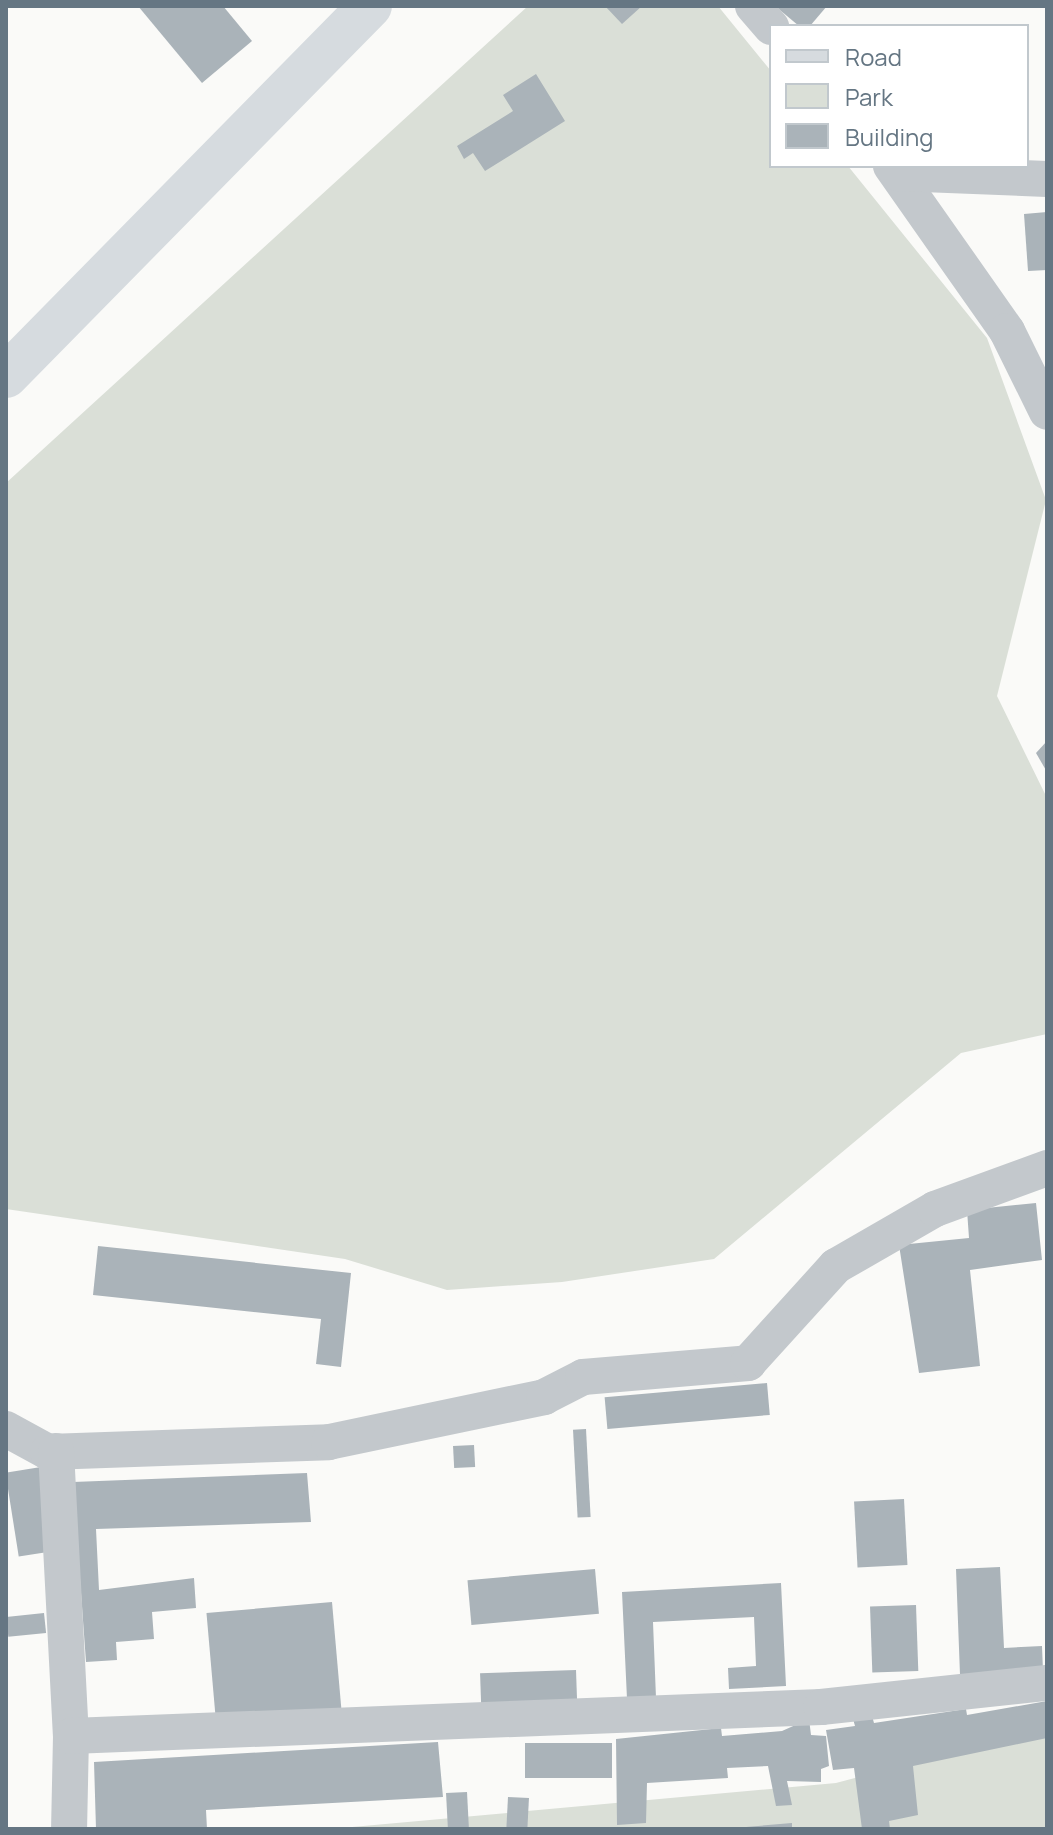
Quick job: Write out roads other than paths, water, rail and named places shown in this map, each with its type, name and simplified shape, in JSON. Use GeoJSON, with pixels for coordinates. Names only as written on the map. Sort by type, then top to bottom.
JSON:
{"type":"FeatureCollection","features":[{"type":"Feature","properties":{"kind":"main road"},"geometry":{"type":"LineString","coordinates":[[6,376],[370,6]]}},
{"type":"Feature","properties":{"kind":"street"},"geometry":{"type":"LineString","coordinates":[[753,6],[769,25]]}},
{"type":"Feature","properties":{"kind":"street"},"geometry":{"type":"LineString","coordinates":[[894,169],[1047,179]]}},
{"type":"Feature","properties":{"kind":"street"},"geometry":{"type":"LineString","coordinates":[[894,169],[1007,331],[1047,412]]}},
{"type":"Feature","properties":{"kind":"street"},"geometry":{"type":"LineString","coordinates":[[6,1429],[56,1451],[329,1442],[544,1397],[583,1377],[748,1363],[836,1266],[935,1209],[1047,1168]]}},
{"type":"Feature","properties":{"kind":"street"},"geometry":{"type":"LineString","coordinates":[[56,1451],[71,1736],[69,1829]]}},
{"type":"Feature","properties":{"kind":"street"},"geometry":{"type":"LineString","coordinates":[[71,1736],[821,1707],[1047,1683]]}}]}
